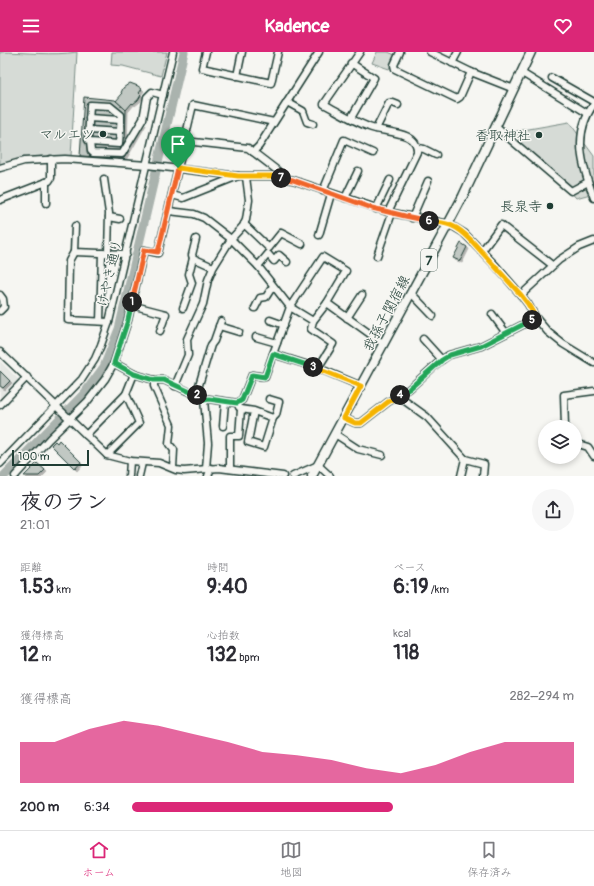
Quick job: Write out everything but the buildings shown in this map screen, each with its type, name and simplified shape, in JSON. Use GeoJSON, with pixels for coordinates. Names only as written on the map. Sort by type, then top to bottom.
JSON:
{"type":"FeatureCollection","features":[{"type":"Feature","properties":{"kind":"main road","name":"我孫子関宿線"},"geometry":{"type":"LineString","coordinates":[[312,476],[448,224],[532,52]]}},
{"type":"Feature","properties":{"kind":"street","name":"けやき通り"},"geometry":{"type":"LineString","coordinates":[[0,464],[59,408],[88,370],[101,345],[109,322],[150,165],[157,122],[173,52]]}},
{"type":"Feature","properties":{"kind":"street"},"geometry":{"type":"LineString","coordinates":[[206,52],[202,68],[271,83],[278,52]]}},
{"type":"Feature","properties":{"kind":"street"},"geometry":{"type":"LineString","coordinates":[[237,76],[242,52]]}},
{"type":"Feature","properties":{"kind":"street"},"geometry":{"type":"LineString","coordinates":[[253,152],[259,146],[319,52]]}},
{"type":"Feature","properties":{"kind":"street"},"geometry":{"type":"LineString","coordinates":[[360,52],[324,104],[370,128],[401,134],[414,141],[418,148],[390,213],[377,256]]}},
{"type":"Feature","properties":{"kind":"street"},"geometry":{"type":"LineString","coordinates":[[400,52],[394,65],[395,69],[457,99],[460,97],[471,72]]}},
{"type":"Feature","properties":{"kind":"street"},"geometry":{"type":"LineString","coordinates":[[430,52],[471,72],[514,89]]}},
{"type":"Feature","properties":{"kind":"street"},"geometry":{"type":"LineString","coordinates":[[452,63],[458,52]]}},
{"type":"Feature","properties":{"kind":"street"},"geometry":{"type":"LineString","coordinates":[[351,64],[374,78],[351,118]]}},
{"type":"Feature","properties":{"kind":"street"},"geometry":{"type":"LineString","coordinates":[[522,73],[587,113]]}},
{"type":"Feature","properties":{"kind":"street"},"geometry":{"type":"LineString","coordinates":[[552,78],[594,103],[587,113],[583,124],[581,139],[588,182],[594,198]]}},
{"type":"Feature","properties":{"kind":"street"},"geometry":{"type":"LineString","coordinates":[[90,142],[119,144],[121,115],[110,106],[90,105],[88,140],[90,142],[90,149],[94,153],[122,154],[143,119],[147,97],[152,92],[163,95]]}},
{"type":"Feature","properties":{"kind":"street"},"geometry":{"type":"LineString","coordinates":[[287,102],[303,112],[307,122],[313,124]]}},
{"type":"Feature","properties":{"kind":"street"},"geometry":{"type":"LineString","coordinates":[[376,129],[389,103],[398,105]]}},
{"type":"Feature","properties":{"kind":"street"},"geometry":{"type":"LineString","coordinates":[[15,476],[69,417],[87,402],[114,363],[131,305],[144,250],[158,252],[169,211],[193,105],[274,122]]}},
{"type":"Feature","properties":{"kind":"street"},"geometry":{"type":"LineString","coordinates":[[89,118],[120,120]]}},
{"type":"Feature","properties":{"kind":"street"},"geometry":{"type":"LineString","coordinates":[[143,119],[157,122]]}},
{"type":"Feature","properties":{"kind":"street"},"geometry":{"type":"LineString","coordinates":[[496,127],[571,191],[588,182]]}},
{"type":"Feature","properties":{"kind":"street"},"geometry":{"type":"LineString","coordinates":[[89,130],[120,132]]}},
{"type":"Feature","properties":{"kind":"street"},"geometry":{"type":"LineString","coordinates":[[323,191],[344,140],[373,153]]}},
{"type":"Feature","properties":{"kind":"street"},"geometry":{"type":"LineString","coordinates":[[185,141],[248,148],[278,171],[278,177]]}},
{"type":"Feature","properties":{"kind":"street"},"geometry":{"type":"LineString","coordinates":[[418,148],[424,149],[436,155]]}},
{"type":"Feature","properties":{"kind":"street"},"geometry":{"type":"LineString","coordinates":[[0,200],[49,181],[51,178],[51,159]]}},
{"type":"Feature","properties":{"kind":"street"},"geometry":{"type":"LineString","coordinates":[[0,168],[24,161],[51,159],[161,166],[246,177],[278,177],[293,180],[390,213],[448,224],[464,233],[482,251],[521,295],[536,318],[555,339],[594,363]]}},
{"type":"Feature","properties":{"kind":"street"},"geometry":{"type":"LineString","coordinates":[[345,198],[358,171]]}},
{"type":"Feature","properties":{"kind":"street"},"geometry":{"type":"LineString","coordinates":[[172,195],[184,198],[238,176]]}},
{"type":"Feature","properties":{"kind":"street"},"geometry":{"type":"LineString","coordinates":[[175,386],[188,355],[187,339],[202,304],[213,267],[231,239],[244,224],[248,209],[249,194],[246,184],[246,177]]}},
{"type":"Feature","properties":{"kind":"street"},"geometry":{"type":"LineString","coordinates":[[100,321],[109,217],[104,179]]}},
{"type":"Feature","properties":{"kind":"street"},"geometry":{"type":"LineString","coordinates":[[376,209],[390,180]]}},
{"type":"Feature","properties":{"kind":"street"},"geometry":{"type":"LineString","coordinates":[[412,218],[428,181]]}},
{"type":"Feature","properties":{"kind":"street"},"geometry":{"type":"LineString","coordinates":[[46,182],[46,203]]}},
{"type":"Feature","properties":{"kind":"street"},"geometry":{"type":"LineString","coordinates":[[319,235],[331,194]]}},
{"type":"Feature","properties":{"kind":"street"},"geometry":{"type":"LineString","coordinates":[[169,211],[194,214],[204,218],[231,239],[258,266],[290,307],[312,321]]}},
{"type":"Feature","properties":{"kind":"street"},"geometry":{"type":"LineString","coordinates":[[109,217],[120,219]]}},
{"type":"Feature","properties":{"kind":"street"},"geometry":{"type":"LineString","coordinates":[[244,224],[269,248],[281,233],[302,244]]}},
{"type":"Feature","properties":{"kind":"street"},"geometry":{"type":"LineString","coordinates":[[482,251],[501,225],[552,265]]}},
{"type":"Feature","properties":{"kind":"street"},"geometry":{"type":"LineString","coordinates":[[75,226],[74,252],[69,261],[68,320],[109,322]]}},
{"type":"Feature","properties":{"kind":"street"},"geometry":{"type":"LineString","coordinates":[[183,308],[192,283],[188,274],[193,258],[192,255],[196,239]]}},
{"type":"Feature","properties":{"kind":"street"},"geometry":{"type":"LineString","coordinates":[[521,295],[552,265],[572,251],[594,241]]}},
{"type":"Feature","properties":{"kind":"street"},"geometry":{"type":"LineString","coordinates":[[74,252],[126,254]]}},
{"type":"Feature","properties":{"kind":"street"},"geometry":{"type":"LineString","coordinates":[[258,266],[268,254],[274,261],[279,255],[287,262]]}},
{"type":"Feature","properties":{"kind":"street"},"geometry":{"type":"LineString","coordinates":[[230,470],[230,436],[239,436],[239,406],[252,375],[265,377],[290,307],[324,257],[346,271],[326,304],[312,321],[311,329],[333,344],[318,368]]}},
{"type":"Feature","properties":{"kind":"street"},"geometry":{"type":"LineString","coordinates":[[193,258],[213,267]]}},
{"type":"Feature","properties":{"kind":"street"},"geometry":{"type":"LineString","coordinates":[[255,308],[260,298],[266,297],[273,286]]}},
{"type":"Feature","properties":{"kind":"street"},"geometry":{"type":"LineString","coordinates":[[411,293],[432,316]]}},
{"type":"Feature","properties":{"kind":"street"},"geometry":{"type":"LineString","coordinates":[[0,295],[4,299],[4,307],[0,311]]}},
{"type":"Feature","properties":{"kind":"street"},"geometry":{"type":"LineString","coordinates":[[348,318],[362,295]]}},
{"type":"Feature","properties":{"kind":"street"},"geometry":{"type":"LineString","coordinates":[[326,304],[384,344]]}},
{"type":"Feature","properties":{"kind":"street"},"geometry":{"type":"LineString","coordinates":[[131,305],[166,314],[160,331]]}},
{"type":"Feature","properties":{"kind":"street"},"geometry":{"type":"LineString","coordinates":[[492,314],[506,333]]}},
{"type":"Feature","properties":{"kind":"street"},"geometry":{"type":"LineString","coordinates":[[344,418],[355,423],[361,423],[388,402],[409,389],[442,360],[450,355],[481,346],[536,318]]}},
{"type":"Feature","properties":{"kind":"street"},"geometry":{"type":"LineString","coordinates":[[270,320],[284,325]]}},
{"type":"Feature","properties":{"kind":"street"},"geometry":{"type":"LineString","coordinates":[[196,395],[211,345],[214,342],[220,323],[239,332]]}},
{"type":"Feature","properties":{"kind":"street"},"geometry":{"type":"LineString","coordinates":[[256,337],[277,343]]}},
{"type":"Feature","properties":{"kind":"street"},"geometry":{"type":"LineString","coordinates":[[423,339],[442,360]]}},
{"type":"Feature","properties":{"kind":"street"},"geometry":{"type":"LineString","coordinates":[[0,352],[107,455],[142,463],[159,463],[184,471],[208,469],[230,470],[251,474],[284,476]]}},
{"type":"Feature","properties":{"kind":"street"},"geometry":{"type":"LineString","coordinates":[[273,354],[318,368],[361,386]]}},
{"type":"Feature","properties":{"kind":"street"},"geometry":{"type":"LineString","coordinates":[[114,363],[134,374],[154,380],[164,380],[204,400],[209,399],[225,402],[273,418]]}},
{"type":"Feature","properties":{"kind":"street"},"geometry":{"type":"LineString","coordinates":[[86,435],[126,394],[134,374]]}},
{"type":"Feature","properties":{"kind":"street"},"geometry":{"type":"LineString","coordinates":[[0,404],[27,377]]}},
{"type":"Feature","properties":{"kind":"street"},"geometry":{"type":"LineString","coordinates":[[154,380],[154,386],[171,425],[170,444],[174,450],[173,468]]}},
{"type":"Feature","properties":{"kind":"street"},"geometry":{"type":"LineString","coordinates":[[565,420],[564,395],[594,391]]}},
{"type":"Feature","properties":{"kind":"street"},"geometry":{"type":"LineString","coordinates":[[107,455],[139,423],[126,394]]}},
{"type":"Feature","properties":{"kind":"street"},"geometry":{"type":"LineString","coordinates":[[398,396],[427,417],[464,458],[484,464],[483,476]]}},
{"type":"Feature","properties":{"kind":"street"},"geometry":{"type":"LineString","coordinates":[[254,411],[248,442],[264,447],[273,418],[276,415],[279,402],[269,399]]}},
{"type":"Feature","properties":{"kind":"street"},"geometry":{"type":"LineString","coordinates":[[204,400],[208,443],[208,476]]}},
{"type":"Feature","properties":{"kind":"street"},"geometry":{"type":"LineString","coordinates":[[223,426],[225,402]]}},
{"type":"Feature","properties":{"kind":"street"},"geometry":{"type":"LineString","coordinates":[[334,434],[358,449],[382,455]]}},
{"type":"Feature","properties":{"kind":"street"},"geometry":{"type":"LineString","coordinates":[[582,445],[588,446],[594,456]]}},
{"type":"Feature","properties":{"kind":"street"},"geometry":{"type":"LineString","coordinates":[[461,476],[464,458]]}},
{"type":"Feature","properties":{"kind":"street"},"geometry":{"type":"LineString","coordinates":[[129,476],[130,461]]}},
{"type":"Feature","properties":{"kind":"street"},"geometry":{"type":"LineString","coordinates":[[139,476],[142,463]]}},
{"type":"Feature","properties":{"kind":"street"},"geometry":{"type":"LineString","coordinates":[[294,476],[318,465],[330,476]]}},
{"type":"Feature","properties":{"kind":"shaded area"},"geometry":{"type":"Polygon","coordinates":[[[0,52],[49,54],[77,52],[70,158],[42,158],[42,156],[19,159],[0,165],[0,52]]]}},
{"type":"Feature","properties":{"kind":"shaded area"},"geometry":{"type":"Polygon","coordinates":[[[112,52],[167,52],[161,76],[123,66],[111,65],[112,52]]]}},
{"type":"Feature","properties":{"kind":"shaded area"},"geometry":{"type":"Polygon","coordinates":[[[377,52],[388,52],[395,55],[389,69],[372,63],[377,52]]]}},
{"type":"Feature","properties":{"kind":"shaded area"},"geometry":{"type":"Polygon","coordinates":[[[569,122],[594,156],[594,193],[576,198],[556,175],[506,133],[569,122]]]}},
{"type":"Feature","properties":{"kind":"shaded area"},"geometry":{"type":"Polygon","coordinates":[[[0,361],[20,381],[0,402],[0,361]]]}},
{"type":"Feature","properties":{"kind":"waterway"},"geometry":{"type":"LineString","coordinates":[[4,476],[84,394],[104,367],[119,329],[184,52]]}},
{"type":"Feature","properties":{"kind":"place","name":"マルエツ"},"geometry":{"type":"Point","coordinates":[103,134]}},
{"type":"Feature","properties":{"kind":"place","name":"香取神社"},"geometry":{"type":"Point","coordinates":[539,135]}},
{"type":"Feature","properties":{"kind":"place","name":"長泉寺"},"geometry":{"type":"Point","coordinates":[550,206]}},
{"type":"Feature","properties":{"kind":"route"},"geometry":{"type":"LineString","coordinates":[[178,168],[246,177],[271,176],[293,180],[372,208],[448,224],[457,228],[470,239],[521,295],[536,318],[481,346],[450,355],[435,365],[409,389],[388,402],[361,423],[355,423],[344,418],[361,386],[318,368],[273,354],[265,377],[252,375],[242,400],[237,403],[209,399],[204,400],[164,380],[154,380],[134,374],[114,363],[128,320],[144,250],[158,252],[169,211],[178,168]]}}]}
